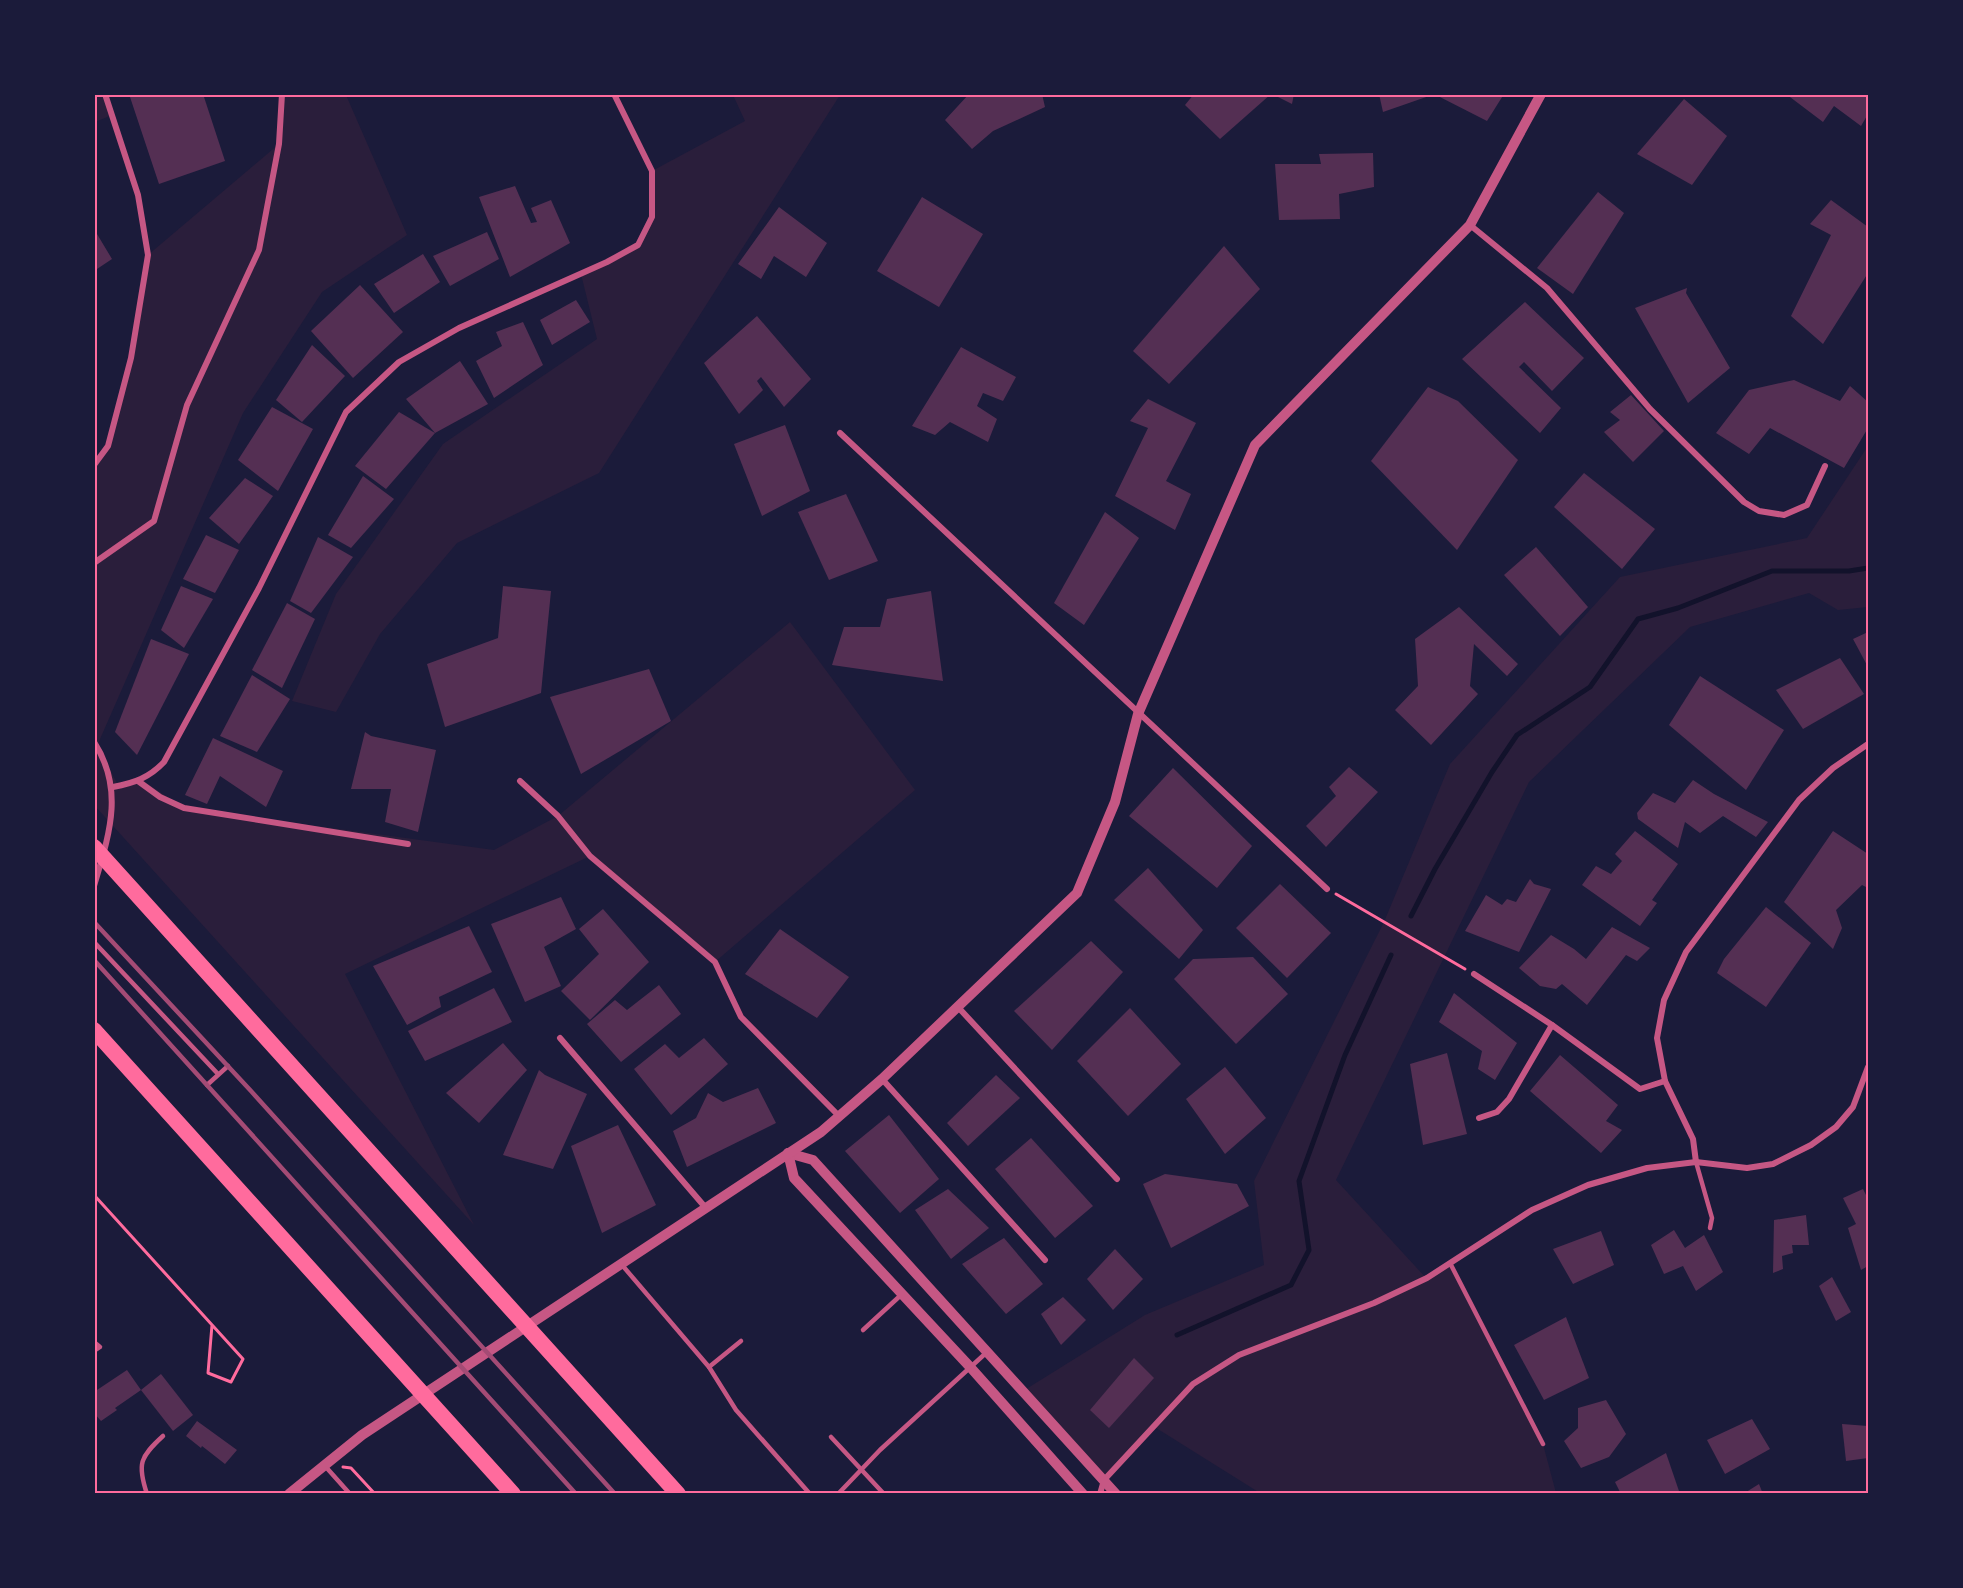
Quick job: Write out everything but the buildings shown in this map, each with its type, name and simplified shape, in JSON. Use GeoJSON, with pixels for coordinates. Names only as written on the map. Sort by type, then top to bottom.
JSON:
{"type":"FeatureCollection","features":[{"type":"Feature","properties":{"kind":"highway"},"geometry":{"type":"LineString","coordinates":[[94,847],[678,1494]]}},
{"type":"Feature","properties":{"kind":"highway"},"geometry":{"type":"LineString","coordinates":[[94,1030],[513,1494]]}},
{"type":"Feature","properties":{"kind":"street"},"geometry":{"type":"LineString","coordinates":[[94,465],[108,446],[130,358],[148,255],[138,195],[105,94]]}},
{"type":"Feature","properties":{"kind":"street"},"geometry":{"type":"LineString","coordinates":[[94,563],[154,521],[187,405],[259,250],[279,144],[282,94]]}},
{"type":"Feature","properties":{"kind":"street"},"geometry":{"type":"LineString","coordinates":[[113,787],[138,781],[154,772],[164,762],[259,588],[346,412],[399,362],[439,339],[607,262],[638,245],[652,217],[652,171],[614,94]]}},
{"type":"Feature","properties":{"kind":"street"},"geometry":{"type":"LineString","coordinates":[[289,1494],[362,1435],[821,1132],[882,1078],[1077,893],[1115,802],[1138,714],[1255,445],[1470,225],[1541,94]]}},
{"type":"Feature","properties":{"kind":"street"},"geometry":{"type":"LineString","coordinates":[[1470,225],[1547,288],[1650,409],[1744,502],[1759,511],[1784,515],[1807,505],[1826,466]]}},
{"type":"Feature","properties":{"kind":"street"},"geometry":{"type":"LineString","coordinates":[[840,433],[1138,714],[1327,888]]}},
{"type":"Feature","properties":{"kind":"street"},"geometry":{"type":"LineString","coordinates":[[94,742],[113,787],[111,822],[94,886]]}},
{"type":"Feature","properties":{"kind":"street"},"geometry":{"type":"LineString","coordinates":[[1696,1162],[1693,1139],[1665,1081],[1657,1038],[1664,1000],[1686,952],[1799,800],[1833,768],[1869,744]]}},
{"type":"Feature","properties":{"kind":"street"},"geometry":{"type":"LineString","coordinates":[[138,781],[160,797],[184,808],[408,844]]}},
{"type":"Feature","properties":{"kind":"street"},"geometry":{"type":"LineString","coordinates":[[520,781],[558,816],[590,856],[715,962],[741,1017],[839,1116]]}},
{"type":"Feature","properties":{"kind":"street"},"geometry":{"type":"LineString","coordinates":[[1474,974],[1552,1025],[1640,1089],[1665,1081]]}},
{"type":"Feature","properties":{"kind":"street"},"geometry":{"type":"LineString","coordinates":[[957,1006],[1117,1179]]}},
{"type":"Feature","properties":{"kind":"street"},"geometry":{"type":"LineString","coordinates":[[1479,1118],[1497,1112],[1509,1099],[1552,1025]]}},
{"type":"Feature","properties":{"kind":"street"},"geometry":{"type":"LineString","coordinates":[[560,1038],[705,1207]]}},
{"type":"Feature","properties":{"kind":"street"},"geometry":{"type":"LineString","coordinates":[[1100,1494],[1104,1480],[1193,1384],[1239,1355],[1374,1303],[1426,1278],[1532,1210],[1588,1185],[1647,1168],[1696,1162],[1747,1168],[1773,1164],[1811,1145],[1836,1127],[1852,1107],[1869,1067]]}},
{"type":"Feature","properties":{"kind":"street"},"geometry":{"type":"LineString","coordinates":[[882,1078],[1045,1260]]}},
{"type":"Feature","properties":{"kind":"street"},"geometry":{"type":"LineString","coordinates":[[788,1154],[813,1160],[1116,1494]]}},
{"type":"Feature","properties":{"kind":"street"},"geometry":{"type":"LineString","coordinates":[[788,1154],[794,1178],[971,1368],[1083,1494]]}},
{"type":"Feature","properties":{"kind":"street"},"geometry":{"type":"LineString","coordinates":[[813,1160],[1023,1391]]}},
{"type":"Feature","properties":{"kind":"lane"},"geometry":{"type":"LineString","coordinates":[[94,942],[218,1074]]}},
{"type":"Feature","properties":{"kind":"lane"},"geometry":{"type":"LineString","coordinates":[[207,1085],[228,1066]]}},
{"type":"Feature","properties":{"kind":"lane"},"geometry":{"type":"LineString","coordinates":[[1696,1162],[1712,1218],[1710,1228]]}},
{"type":"Feature","properties":{"kind":"lane"},"geometry":{"type":"LineString","coordinates":[[620,1263],[709,1367],[736,1410],[810,1494]]}},
{"type":"Feature","properties":{"kind":"lane"},"geometry":{"type":"LineString","coordinates":[[1450,1263],[1543,1444]]}},
{"type":"Feature","properties":{"kind":"lane"},"geometry":{"type":"LineString","coordinates":[[863,1330],[902,1295]]}},
{"type":"Feature","properties":{"kind":"lane"},"geometry":{"type":"LineString","coordinates":[[709,1367],[741,1341]]}},
{"type":"Feature","properties":{"kind":"lane"},"geometry":{"type":"LineString","coordinates":[[94,1342],[100,1347],[94,1351]]}},
{"type":"Feature","properties":{"kind":"lane"},"geometry":{"type":"LineString","coordinates":[[838,1494],[861,1468],[987,1352]]}},
{"type":"Feature","properties":{"kind":"lane"},"geometry":{"type":"LineString","coordinates":[[147,1494],[140,1474],[143,1459],[149,1448],[163,1436]]}},
{"type":"Feature","properties":{"kind":"lane"},"geometry":{"type":"LineString","coordinates":[[831,1437],[884,1494]]}},
{"type":"Feature","properties":{"kind":"lane"},"geometry":{"type":"LineString","coordinates":[[324,1464],[350,1494]]}},
{"type":"Feature","properties":{"kind":"path"},"geometry":{"type":"LineString","coordinates":[[1327,888],[1474,974]]}},
{"type":"Feature","properties":{"kind":"path"},"geometry":{"type":"LineString","coordinates":[[94,1195],[243,1359],[231,1382],[208,1374],[212,1325]]}},
{"type":"Feature","properties":{"kind":"path"},"geometry":{"type":"LineString","coordinates":[[324,1464],[351,1468],[375,1494]]}},
{"type":"Feature","properties":{"kind":"shaded area"},"geometry":{"type":"Polygon","coordinates":[[[95,95],[105,95],[112,115],[95,122],[95,95]]]}},
{"type":"Feature","properties":{"kind":"shaded area"},"geometry":{"type":"Polygon","coordinates":[[[282,95],[346,95],[407,235],[322,292],[243,413],[97,746],[118,785],[142,780],[184,808],[494,850],[558,816],[790,622],[915,790],[715,962],[590,856],[345,974],[474,1225],[95,806],[94,465],[108,446],[131,358],[148,255],[279,144],[282,95]]]}},
{"type":"Feature","properties":{"kind":"shaded area"},"geometry":{"type":"Polygon","coordinates":[[[733,95],[840,95],[599,473],[457,543],[380,634],[336,712],[292,701],[336,594],[443,444],[597,339],[581,274],[638,245],[652,217],[652,171],[745,121],[733,95]]]}},
{"type":"Feature","properties":{"kind":"shaded area"},"geometry":{"type":"Polygon","coordinates":[[[1868,446],[1868,607],[1838,610],[1809,593],[1690,627],[1529,782],[1336,1180],[1426,1278],[1450,1263],[1543,1444],[1556,1493],[1260,1493],[1153,1426],[1104,1480],[1023,1391],[1145,1315],[1264,1265],[1254,1181],[1384,922],[1450,764],[1620,577],[1807,538],[1868,446]]]}},
{"type":"Feature","properties":{"kind":"waterway"},"geometry":{"type":"LineString","coordinates":[[1411,916],[1435,869],[1492,772],[1517,735],[1590,687],[1638,619],[1678,608],[1772,571],[1849,571],[1868,568]]}},
{"type":"Feature","properties":{"kind":"waterway"},"geometry":{"type":"LineString","coordinates":[[1177,1335],[1291,1285],[1309,1250],[1299,1181],[1345,1055],[1391,955]]}},
{"type":"Feature","properties":{"kind":"railway"},"geometry":{"type":"LineString","coordinates":[[94,922],[251,1091],[615,1494]]}},
{"type":"Feature","properties":{"kind":"railway"},"geometry":{"type":"LineString","coordinates":[[94,960],[576,1494]]}}]}
